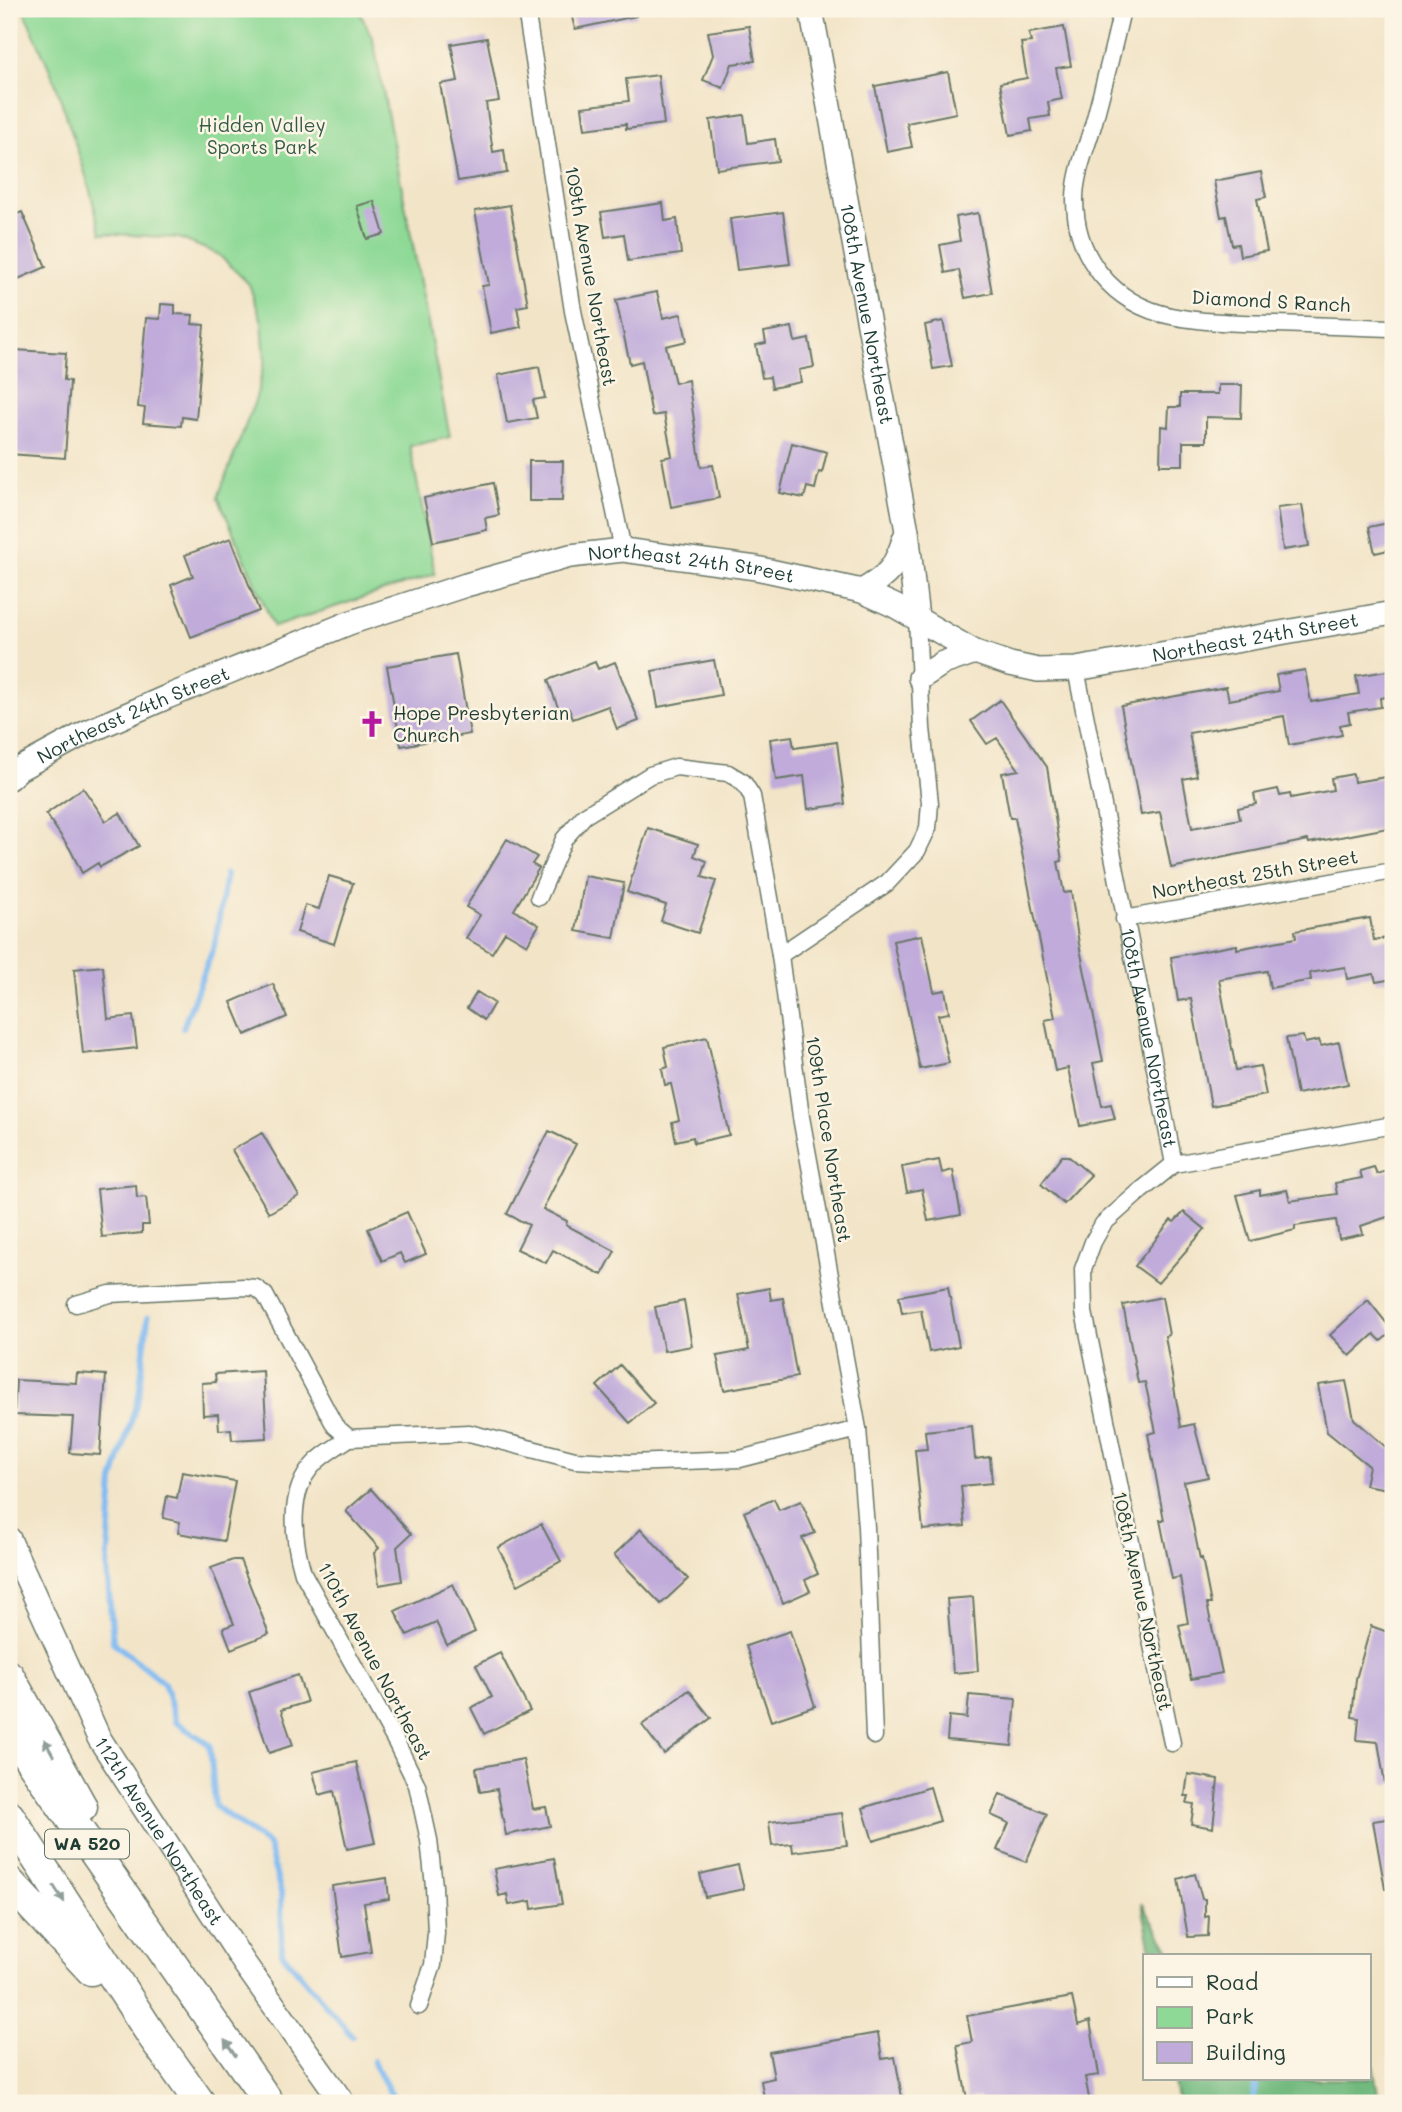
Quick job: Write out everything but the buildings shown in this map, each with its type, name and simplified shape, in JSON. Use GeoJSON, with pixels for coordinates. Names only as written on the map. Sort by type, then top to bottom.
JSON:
{"type":"FeatureCollection","features":[{"type":"Feature","properties":{"kind":"highway"},"geometry":{"type":"LineString","coordinates":[[9,1676],[166,1957]]}},
{"type":"Feature","properties":{"kind":"highway","name":"WA 520"},"geometry":{"type":"LineString","coordinates":[[9,1730],[269,2103]]}},
{"type":"Feature","properties":{"kind":"highway","name":"WA 520"},"geometry":{"type":"LineString","coordinates":[[9,1816],[153,2037],[200,2103]]}},
{"type":"Feature","properties":{"kind":"highway"},"geometry":{"type":"LineString","coordinates":[[9,1882],[153,2037]]}},
{"type":"Feature","properties":{"kind":"main road","name":"108th Avenue Northeast"},"geometry":{"type":"LineString","coordinates":[[811,9],[907,531],[917,618]]}},
{"type":"Feature","properties":{"kind":"main road"},"geometry":{"type":"LineString","coordinates":[[862,592],[891,571],[897,562],[907,531]]}},
{"type":"Feature","properties":{"kind":"main road","name":"Northeast 24th Street"},"geometry":{"type":"LineString","coordinates":[[9,778],[19,769],[85,733],[349,623],[466,585],[570,556],[623,550],[755,569],[862,592],[917,618],[975,652],[1038,670],[1076,669],[1393,613]]}},
{"type":"Feature","properties":{"kind":"main road"},"geometry":{"type":"LineString","coordinates":[[920,678],[943,663],[975,652]]}},
{"type":"Feature","properties":{"kind":"main road","name":"112th Avenue Northeast"},"geometry":{"type":"LineString","coordinates":[[9,1539],[99,1738],[244,1964],[343,2103]]}},
{"type":"Feature","properties":{"kind":"street","name":"109th Avenue Northeast"},"geometry":{"type":"LineString","coordinates":[[526,9],[573,311],[623,550]]}},
{"type":"Feature","properties":{"kind":"street","name":"Diamond S Ranch"},"geometry":{"type":"LineString","coordinates":[[1122,9],[1112,58],[1075,197],[1078,233],[1092,263],[1105,282],[1133,301],[1169,316],[1222,323],[1393,328]]}},
{"type":"Feature","properties":{"kind":"street"},"geometry":{"type":"LineString","coordinates":[[539,897],[564,839],[584,816],[650,775],[676,767],[728,773],[743,782],[752,796],[780,955],[887,883],[917,851],[928,828],[930,803],[922,728],[917,618]]}},
{"type":"Feature","properties":{"kind":"street","name":"108th Avenue Northeast"},"geometry":{"type":"LineString","coordinates":[[1076,669],[1174,1164],[1103,1224],[1083,1269],[1084,1312],[1172,1743]]}},
{"type":"Feature","properties":{"kind":"street","name":"Northeast 25th Street"},"geometry":{"type":"LineString","coordinates":[[1124,919],[1393,871]]}},
{"type":"Feature","properties":{"kind":"street","name":"109th Place Northeast"},"geometry":{"type":"LineString","coordinates":[[780,955],[801,1116],[858,1429],[866,1527],[874,1736]]}},
{"type":"Feature","properties":{"kind":"street"},"geometry":{"type":"LineString","coordinates":[[1174,1164],[1393,1125]]}},
{"type":"Feature","properties":{"kind":"street"},"geometry":{"type":"LineString","coordinates":[[76,1304],[110,1294],[256,1288],[265,1295],[335,1426],[349,1438],[469,1433],[575,1460],[629,1464],[740,1459],[858,1429]]}},
{"type":"Feature","properties":{"kind":"street","name":"110th Avenue Northeast"},"geometry":{"type":"LineString","coordinates":[[349,1438],[313,1464],[298,1489],[295,1547],[303,1573],[397,1744],[416,1785],[429,1840],[435,1886],[436,1933],[433,1965],[419,2006]]}},
{"type":"Feature","properties":{"kind":"green space","name":"Hidden Valley Sports Park"},"geometry":{"type":"Polygon","coordinates":[[[23,9],[358,9],[373,39],[450,437],[410,446],[435,574],[274,627],[218,497],[256,398],[265,360],[262,322],[249,284],[218,254],[179,238],[101,233],[87,179],[54,79],[23,9]]]}},
{"type":"Feature","properties":{"kind":"green space"},"geometry":{"type":"Polygon","coordinates":[[[1142,1903],[1172,1954],[1152,1954],[1142,1903]]]}},
{"type":"Feature","properties":{"kind":"green space"},"geometry":{"type":"Polygon","coordinates":[[[1370,2050],[1380,2103],[1178,2103],[1173,2080],[1370,2080],[1370,2050]]]}},
{"type":"Feature","properties":{"kind":"waterway"},"geometry":{"type":"LineString","coordinates":[[183,1028],[215,943],[226,874]]}},
{"type":"Feature","properties":{"kind":"waterway"},"geometry":{"type":"LineString","coordinates":[[148,1317],[139,1395],[113,1481],[107,1568],[113,1642],[164,1683],[176,1722],[210,1745],[215,1806],[268,1845],[281,1892],[282,1953],[352,2036]]}},
{"type":"Feature","properties":{"kind":"waterway"},"geometry":{"type":"LineString","coordinates":[[373,2061],[396,2103]]}},
{"type":"Feature","properties":{"kind":"waterway"},"geometry":{"type":"LineString","coordinates":[[1253,2103],[1256,2080]]}},
{"type":"Feature","properties":{"kind":"place","name":"Hope Presbyterian Church"},"geometry":{"type":"Point","coordinates":[372,724]}}]}
